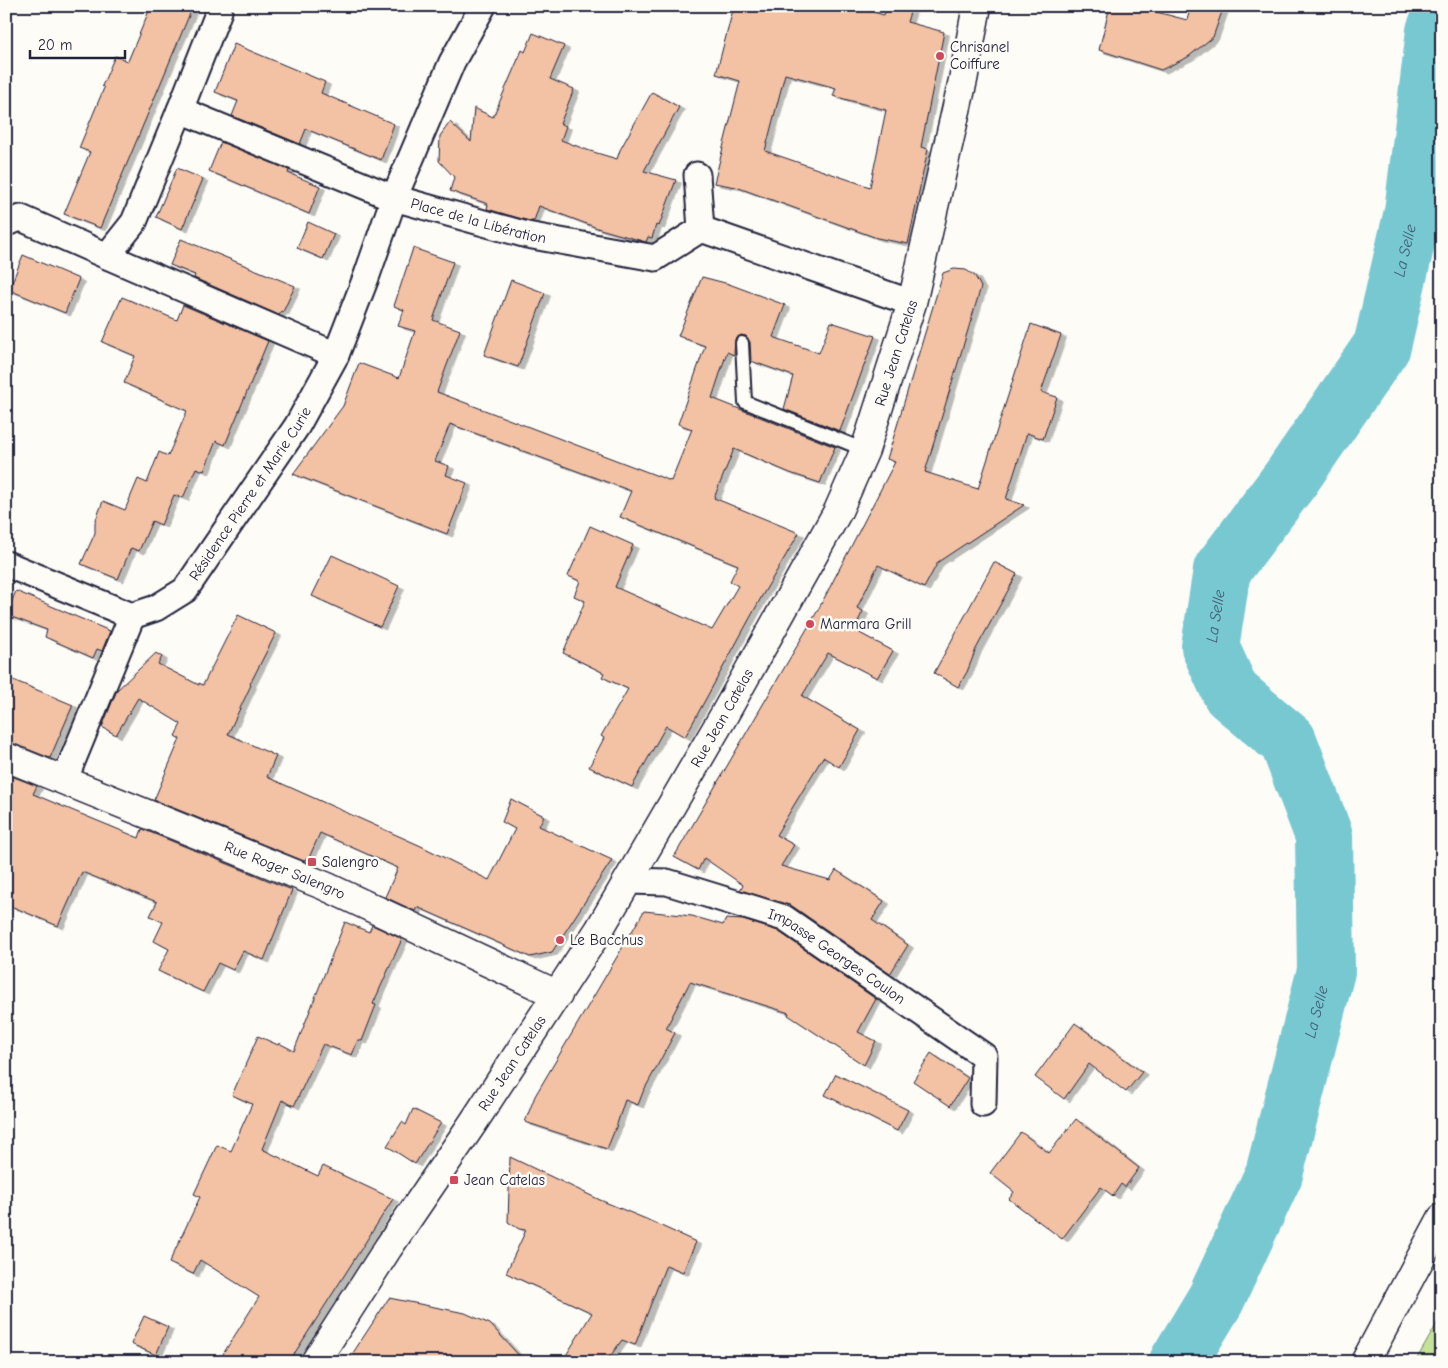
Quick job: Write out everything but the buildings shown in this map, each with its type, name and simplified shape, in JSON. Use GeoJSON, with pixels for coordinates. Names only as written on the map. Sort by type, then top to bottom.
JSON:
{"type":"FeatureCollection","features":[{"type":"Feature","properties":{"kind":"street","name":"Place de la Libération"},"geometry":{"type":"LineString","coordinates":[[483,6],[452,62],[394,198],[527,235],[655,258],[701,229]]}},
{"type":"Feature","properties":{"kind":"street","name":"Rue Jean Catelas"},"geometry":{"type":"LineString","coordinates":[[315,1362],[388,1248],[558,995],[628,881],[718,726],[838,511],[865,450],[912,304],[963,80],[977,6]]}},
{"type":"Feature","properties":{"kind":"street"},"geometry":{"type":"LineString","coordinates":[[107,256],[134,222],[219,11]]}},
{"type":"Feature","properties":{"kind":"street"},"geometry":{"type":"LineString","coordinates":[[180,110],[394,198]]}},
{"type":"Feature","properties":{"kind":"street"},"geometry":{"type":"LineString","coordinates":[[697,175],[701,229],[912,304]]}},
{"type":"Feature","properties":{"kind":"street","name":"Résidence Pierre et Marie Curie"},"geometry":{"type":"LineString","coordinates":[[132,616],[156,608],[185,590],[297,426],[336,355],[367,276],[394,198]]}},
{"type":"Feature","properties":{"kind":"street"},"geometry":{"type":"LineString","coordinates":[[6,223],[21,218],[336,355]]}},
{"type":"Feature","properties":{"kind":"street"},"geometry":{"type":"LineString","coordinates":[[6,564],[132,616],[64,781]]}},
{"type":"Feature","properties":{"kind":"street","name":"Rue Roger Salengro"},"geometry":{"type":"LineString","coordinates":[[6,757],[325,886],[558,995]]}},
{"type":"Feature","properties":{"kind":"street","name":"Impasse Georges Coulon"},"geometry":{"type":"LineString","coordinates":[[628,881],[667,882],[784,918],[984,1056],[982,1104]]}},
{"type":"Feature","properties":{"kind":"street"},"geometry":{"type":"LineString","coordinates":[[1366,1362],[1442,1218]]}},
{"type":"Feature","properties":{"kind":"lane"},"geometry":{"type":"LineString","coordinates":[[742,343],[745,402],[865,450]]}},
{"type":"Feature","properties":{"kind":"green space"},"geometry":{"type":"Polygon","coordinates":[[[1442,1315],[1442,1362],[1415,1362],[1442,1315]]]}},
{"type":"Feature","properties":{"kind":"waterway","name":"La Selle"},"geometry":{"type":"LineString","coordinates":[[1178,1362],[1216,1299],[1274,1174],[1326,971],[1324,836],[1288,741],[1231,693],[1210,647],[1222,570],[1292,477],[1382,346],[1413,212],[1435,31],[1442,14]]}},
{"type":"Feature","properties":{"kind":"place","name":"Chrisanel Coiffure"},"geometry":{"type":"Point","coordinates":[940,56]}},
{"type":"Feature","properties":{"kind":"place","name":"Marmara Grill"},"geometry":{"type":"Point","coordinates":[810,624]}},
{"type":"Feature","properties":{"kind":"place","name":"Salengro"},"geometry":{"type":"Point","coordinates":[312,862]}},
{"type":"Feature","properties":{"kind":"place","name":"Le Bacchus"},"geometry":{"type":"Point","coordinates":[560,940]}},
{"type":"Feature","properties":{"kind":"place","name":"Jean Catelas"},"geometry":{"type":"Point","coordinates":[454,1180]}}]}
